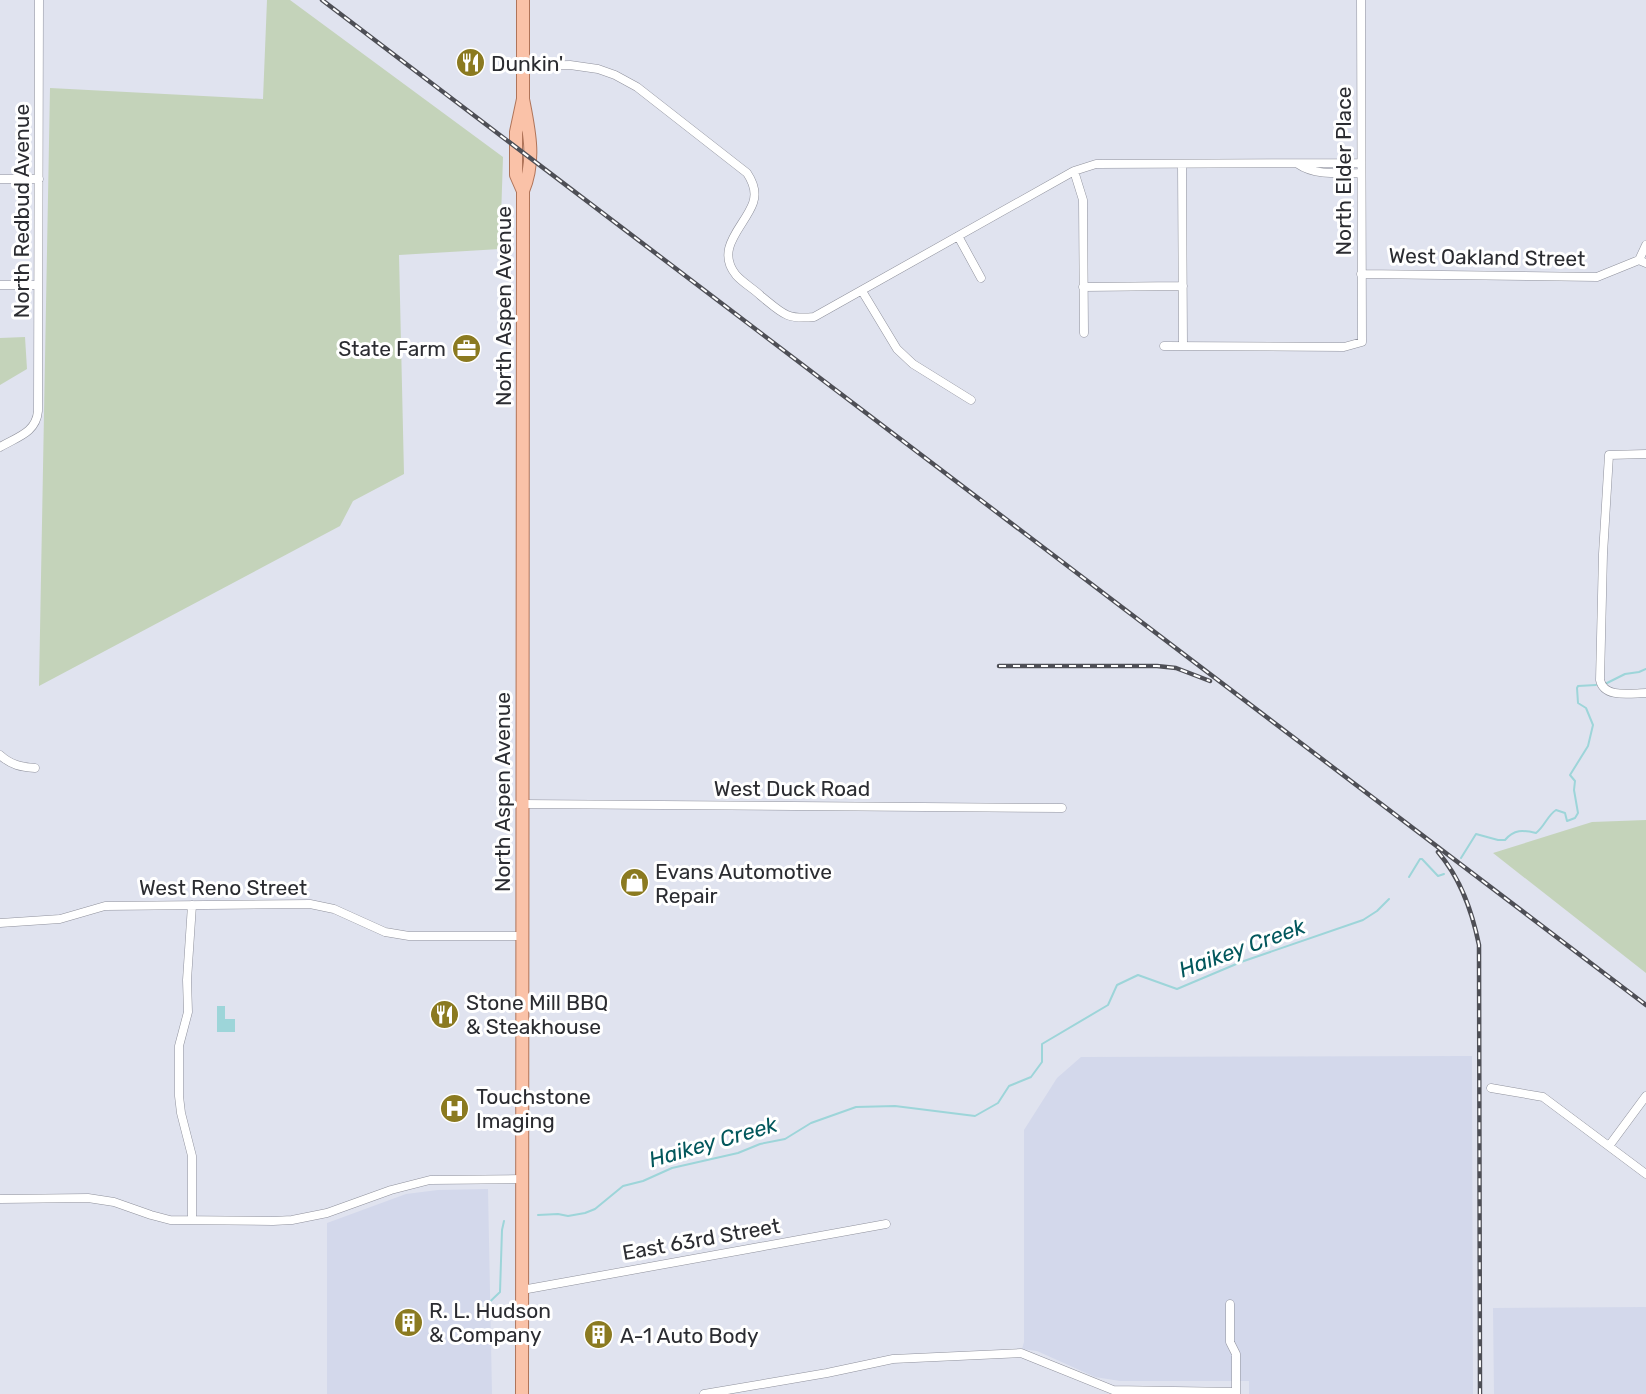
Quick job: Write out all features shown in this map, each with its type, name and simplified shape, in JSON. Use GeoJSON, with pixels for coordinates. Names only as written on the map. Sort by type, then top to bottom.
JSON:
{"type":"FeatureCollection","features":[{"type":"Feature","properties":{"kind":"main road","name":"North Aspen Avenue"},"geometry":{"type":"LineString","coordinates":[[522,1394],[523,191],[516,175],[516,132],[523,99],[523,0]]}},
{"type":"Feature","properties":{"kind":"street","name":"North Redbud Avenue"},"geometry":{"type":"LineString","coordinates":[[0,447],[31,430],[37,422],[39,0]]}},
{"type":"Feature","properties":{"kind":"street","name":"North Elder Place"},"geometry":{"type":"LineString","coordinates":[[1183,346],[1344,347],[1362,342],[1360,0]]}},
{"type":"Feature","properties":{"kind":"street"},"geometry":{"type":"LineString","coordinates":[[523,66],[570,65],[598,69],[615,75],[637,87],[747,173],[754,183],[753,203],[731,239],[729,252],[731,264],[736,275],[786,316],[801,319],[814,317],[1074,171],[1096,164],[1360,163]]}},
{"type":"Feature","properties":{"kind":"street"},"geometry":{"type":"LineString","coordinates":[[1164,346],[1183,346],[1182,164]]}},
{"type":"Feature","properties":{"kind":"street"},"geometry":{"type":"LineString","coordinates":[[1298,164],[1303,168],[1322,173],[1360,173]]}},
{"type":"Feature","properties":{"kind":"street"},"geometry":{"type":"LineString","coordinates":[[1074,171],[1083,200],[1083,333]]}},
{"type":"Feature","properties":{"kind":"street"},"geometry":{"type":"LineString","coordinates":[[0,179],[39,179]]}},
{"type":"Feature","properties":{"kind":"street"},"geometry":{"type":"LineString","coordinates":[[958,236],[981,278]]}},
{"type":"Feature","properties":{"kind":"street"},"geometry":{"type":"LineString","coordinates":[[1643,262],[1646,245]]}},
{"type":"Feature","properties":{"kind":"street","name":"West Oakland Street"},"geometry":{"type":"LineString","coordinates":[[1360,274],[1597,276],[1643,262]]}},
{"type":"Feature","properties":{"kind":"street"},"geometry":{"type":"LineString","coordinates":[[0,285],[38,285]]}},
{"type":"Feature","properties":{"kind":"street"},"geometry":{"type":"LineString","coordinates":[[1083,287],[1183,286]]}},
{"type":"Feature","properties":{"kind":"street"},"geometry":{"type":"LineString","coordinates":[[862,291],[897,349],[913,363],[971,400]]}},
{"type":"Feature","properties":{"kind":"street"},"geometry":{"type":"LineString","coordinates":[[1646,454],[1609,454],[1600,680],[1603,689],[1618,694],[1646,693]]}},
{"type":"Feature","properties":{"kind":"street"},"geometry":{"type":"LineString","coordinates":[[0,755],[16,766],[35,768]]}},
{"type":"Feature","properties":{"kind":"street","name":"West Duck Road"},"geometry":{"type":"LineString","coordinates":[[522,804],[1062,808]]}},
{"type":"Feature","properties":{"kind":"street","name":"West Reno Street"},"geometry":{"type":"LineString","coordinates":[[0,923],[60,919],[105,906],[310,904],[334,909],[385,932],[521,936]]}},
{"type":"Feature","properties":{"kind":"street"},"geometry":{"type":"LineString","coordinates":[[192,905],[187,980],[188,1012],[179,1046],[179,1096],[182,1121],[192,1156],[192,1220]]}},
{"type":"Feature","properties":{"kind":"street"},"geometry":{"type":"LineString","coordinates":[[1491,1088],[1543,1097],[1646,1174]]}},
{"type":"Feature","properties":{"kind":"street"},"geometry":{"type":"LineString","coordinates":[[1610,1146],[1646,1096]]}},
{"type":"Feature","properties":{"kind":"street"},"geometry":{"type":"LineString","coordinates":[[0,1199],[104,1200],[160,1218],[292,1220],[327,1214],[391,1190],[424,1181],[522,1179]]}},
{"type":"Feature","properties":{"kind":"street","name":"East 63rd Street"},"geometry":{"type":"LineString","coordinates":[[522,1290],[886,1224]]}},
{"type":"Feature","properties":{"kind":"street"},"geometry":{"type":"LineString","coordinates":[[704,1394],[733,1392],[893,1359],[1021,1353],[1113,1390],[1236,1393],[1236,1354],[1230,1342],[1230,1304]]}},
{"type":"Feature","properties":{"kind":"shaded area"},"geometry":{"type":"Polygon","coordinates":[[[1472,1056],[1473,1394],[1249,1394],[1249,1381],[1120,1381],[1095,1377],[1037,1351],[1022,1349],[1024,1342],[1024,1130],[1057,1078],[1081,1057],[1472,1056]]]}},
{"type":"Feature","properties":{"kind":"shaded area"},"geometry":{"type":"Polygon","coordinates":[[[488,1189],[492,1394],[327,1394],[327,1223],[406,1194],[438,1190],[488,1189]]]}},
{"type":"Feature","properties":{"kind":"shaded area"},"geometry":{"type":"Polygon","coordinates":[[[1646,1307],[1646,1394],[1494,1394],[1493,1308],[1646,1307]]]}},
{"type":"Feature","properties":{"kind":"green space"},"geometry":{"type":"Polygon","coordinates":[[[267,0],[290,0],[503,157],[500,249],[399,255],[404,474],[353,501],[340,526],[39,686],[50,88],[263,99],[267,0]]]}},
{"type":"Feature","properties":{"kind":"green space"},"geometry":{"type":"Polygon","coordinates":[[[25,337],[27,369],[0,385],[0,338],[25,337]]]}},
{"type":"Feature","properties":{"kind":"green space"},"geometry":{"type":"Polygon","coordinates":[[[1646,820],[1646,973],[1493,853],[1592,822],[1646,820]]]}},
{"type":"Feature","properties":{"kind":"water"},"geometry":{"type":"Polygon","coordinates":[[[217,1006],[225,1006],[225,1019],[235,1019],[235,1032],[217,1032],[217,1006]]]}},
{"type":"Feature","properties":{"kind":"waterway"},"geometry":{"type":"LineString","coordinates":[[1607,683],[1625,674],[1646,669]]}},
{"type":"Feature","properties":{"kind":"waterway","name":"Haikey Creek"},"geometry":{"type":"LineString","coordinates":[[1461,858],[1476,834],[1505,840],[1519,831],[1536,833],[1556,810],[1565,813],[1567,821],[1575,818],[1578,813],[1574,790],[1575,781],[1570,775],[1588,746],[1593,725],[1586,708],[1578,703],[1577,688],[1578,686],[1596,685]]}},
{"type":"Feature","properties":{"kind":"waterway","name":"Haikey Creek"},"geometry":{"type":"LineString","coordinates":[[1409,877],[1420,859],[1438,876],[1444,874]]}},
{"type":"Feature","properties":{"kind":"waterway","name":"Haikey Creek"},"geometry":{"type":"LineString","coordinates":[[538,1215],[568,1216],[585,1213],[595,1209],[623,1186],[643,1181],[672,1168],[738,1153],[760,1144],[785,1139],[811,1123],[856,1107],[895,1106],[975,1116],[998,1103],[1009,1086],[1031,1077],[1042,1062],[1042,1044],[1108,1005],[1117,985],[1138,975],[1177,989],[1241,962],[1363,920],[1389,899]]}},
{"type":"Feature","properties":{"kind":"waterway","name":"Haikey Creek"},"geometry":{"type":"LineString","coordinates":[[477,1314],[500,1292],[504,1221]]}},
{"type":"Feature","properties":{"kind":"railway"},"geometry":{"type":"LineString","coordinates":[[322,0],[1646,1005]]}},
{"type":"Feature","properties":{"kind":"railway"},"geometry":{"type":"LineString","coordinates":[[999,666],[1157,666],[1176,668],[1210,681]]}},
{"type":"Feature","properties":{"kind":"railway"},"geometry":{"type":"LineString","coordinates":[[1438,852],[1459,884],[1473,920],[1479,945],[1480,1394]]}},
{"type":"Feature","properties":{"kind":"place","name":"Dunkin'"},"geometry":{"type":"Point","coordinates":[470,63]}},
{"type":"Feature","properties":{"kind":"place","name":"State Farm"},"geometry":{"type":"Point","coordinates":[467,348]}},
{"type":"Feature","properties":{"kind":"place","name":"Evans Automotive Repair"},"geometry":{"type":"Point","coordinates":[634,883]}},
{"type":"Feature","properties":{"kind":"place","name":"Stone Mill BBQ & Steakhouse"},"geometry":{"type":"Point","coordinates":[445,1014]}},
{"type":"Feature","properties":{"kind":"place","name":"Touchstone Imaging"},"geometry":{"type":"Point","coordinates":[455,1108]}},
{"type":"Feature","properties":{"kind":"place","name":"R. L. Hudson & Company"},"geometry":{"type":"Point","coordinates":[408,1322]}},
{"type":"Feature","properties":{"kind":"place","name":"A-1 Auto Body"},"geometry":{"type":"Point","coordinates":[599,1335]}}]}
